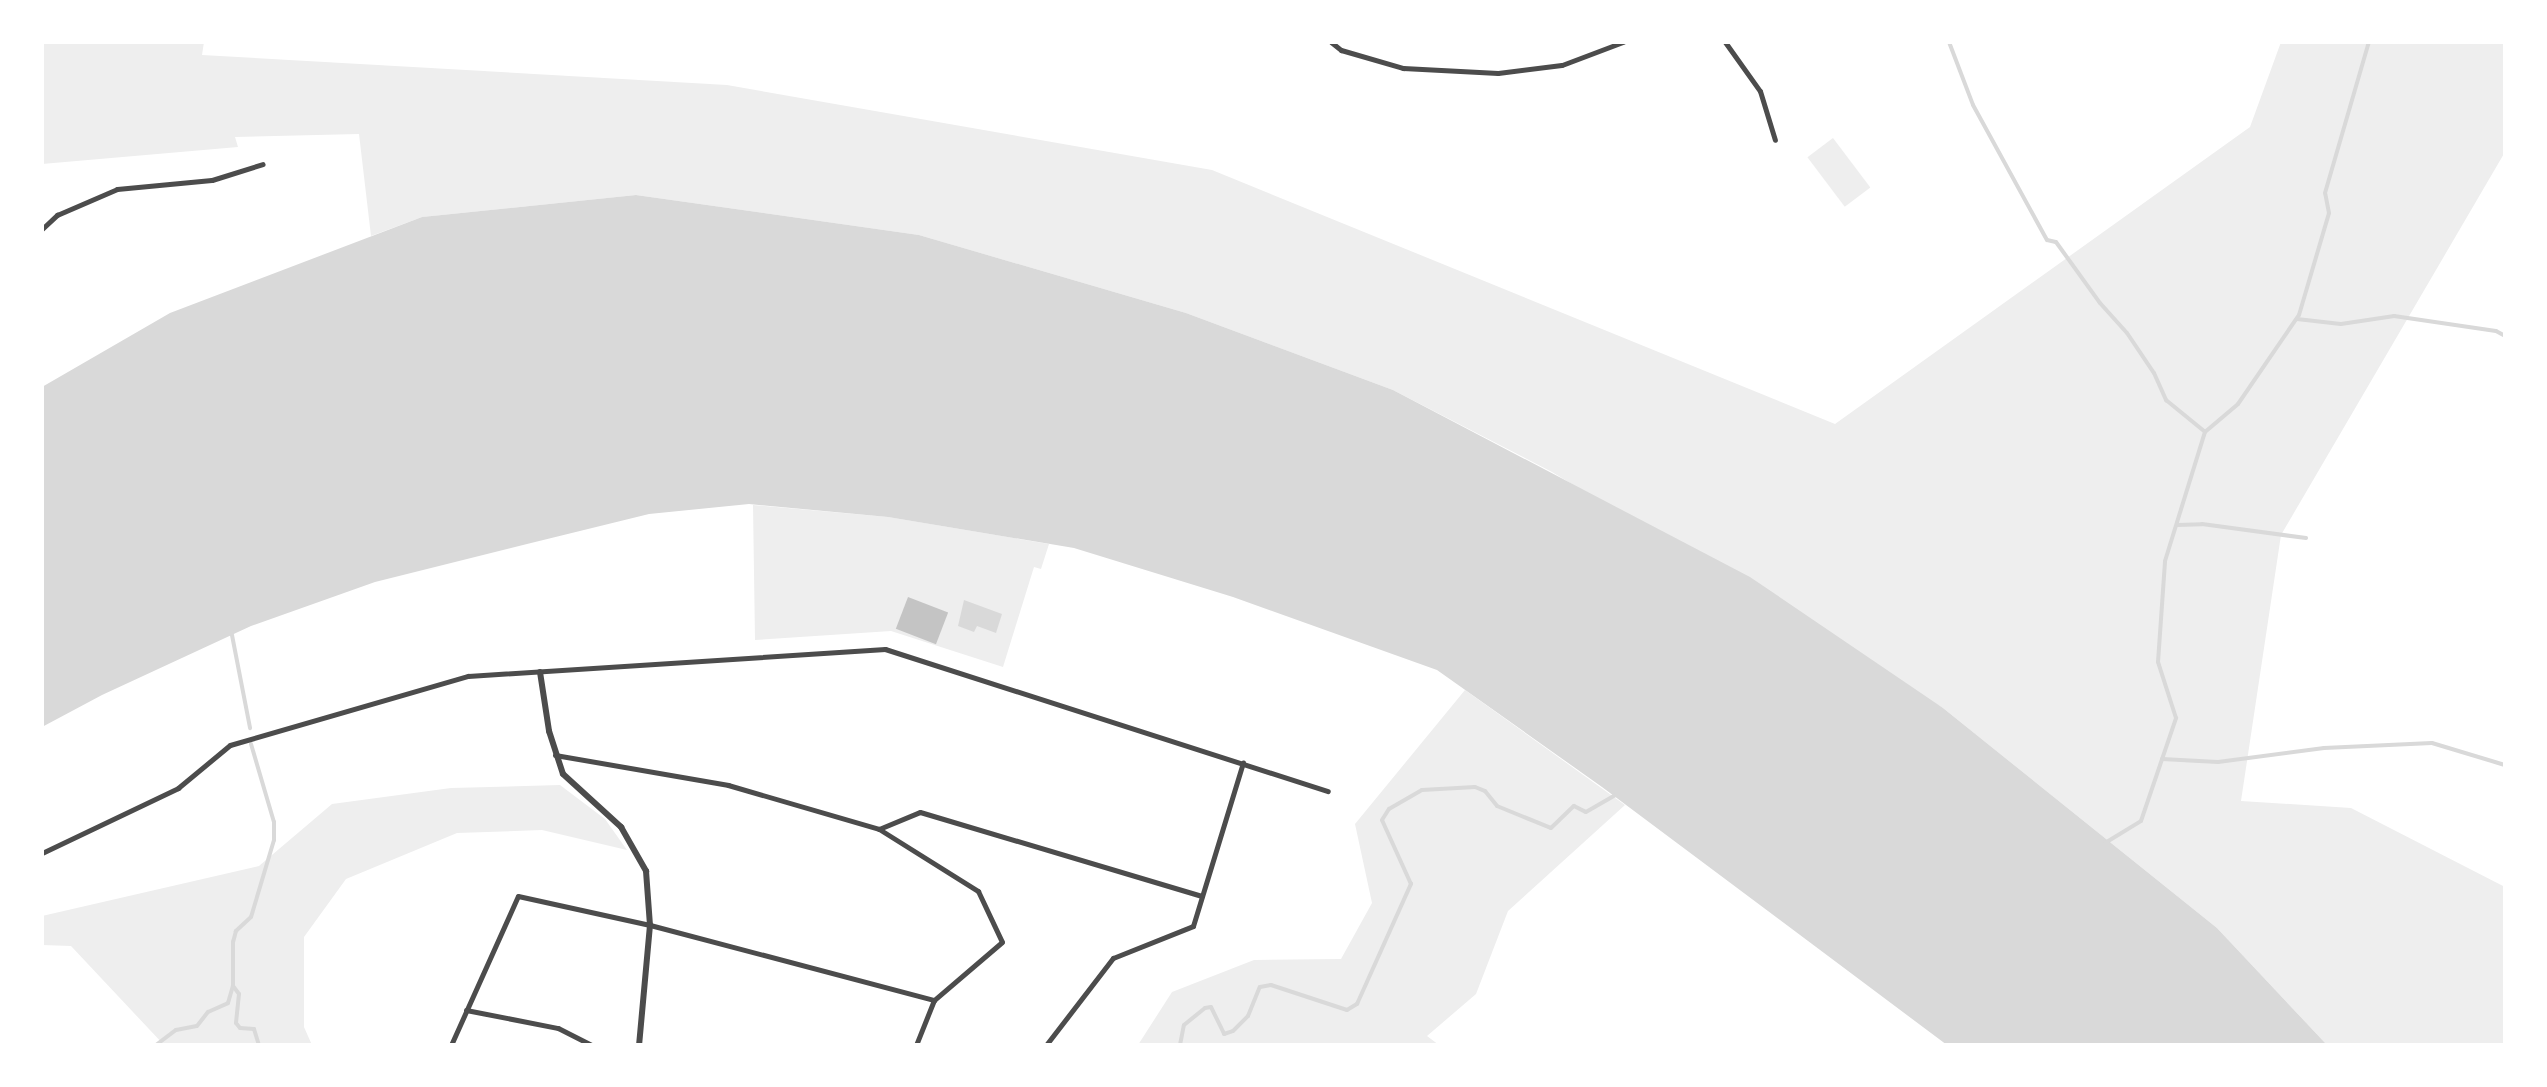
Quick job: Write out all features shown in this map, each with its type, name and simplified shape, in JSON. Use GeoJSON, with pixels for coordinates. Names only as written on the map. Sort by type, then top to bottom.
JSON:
{"type":"FeatureCollection","features":[{"type":"Feature","properties":{"kind":"street"},"geometry":{"type":"LineString","coordinates":[[1331,42],[1341,50],[1403,68],[1498,73],[1562,65],[1623,42]]}},
{"type":"Feature","properties":{"kind":"street"},"geometry":{"type":"LineString","coordinates":[[1725,42],[1736,52],[1760,91],[1775,140]]}},
{"type":"Feature","properties":{"kind":"street"},"geometry":{"type":"LineString","coordinates":[[42,229],[57,215],[117,189],[212,180],[263,164]]}},
{"type":"Feature","properties":{"kind":"street"},"geometry":{"type":"LineString","coordinates":[[42,853],[178,788],[230,745],[468,676],[885,649],[1328,791]]}},
{"type":"Feature","properties":{"kind":"street"},"geometry":{"type":"LineString","coordinates":[[540,672],[555,755],[563,774],[621,827],[636,851],[650,891],[650,925],[639,1045]]}},
{"type":"Feature","properties":{"kind":"street"},"geometry":{"type":"LineString","coordinates":[[555,755],[728,785],[879,829],[978,891],[1002,942],[934,1000],[916,1045]]}},
{"type":"Feature","properties":{"kind":"street"},"geometry":{"type":"LineString","coordinates":[[1046,1045],[1113,958],[1193,926],[1243,762]]}},
{"type":"Feature","properties":{"kind":"street"},"geometry":{"type":"LineString","coordinates":[[879,829],[920,812],[1202,896]]}},
{"type":"Feature","properties":{"kind":"street"},"geometry":{"type":"LineString","coordinates":[[451,1045],[518,896],[650,925],[934,1000]]}},
{"type":"Feature","properties":{"kind":"street"},"geometry":{"type":"LineString","coordinates":[[466,1010],[558,1028],[591,1045]]}},
{"type":"Feature","properties":{"kind":"shaded area"},"geometry":{"type":"Polygon","coordinates":[[[42,42],[204,42],[202,55],[727,85],[1212,170],[1835,424],[2250,127],[2281,42],[2505,42],[2505,152],[2281,535],[2241,801],[2351,808],[2505,887],[2505,1045],[2327,1045],[2217,928],[1943,708],[1552,472],[1393,390],[1186,313],[919,235],[636,195],[422,217],[371,236],[359,134],[235,137],[238,147],[42,164],[42,42]]]}},
{"type":"Feature","properties":{"kind":"shaded area"},"geometry":{"type":"Polygon","coordinates":[[[1833,138],[1870,188],[1845,207],[1807,157],[1833,138]]]}},
{"type":"Feature","properties":{"kind":"shaded area"},"geometry":{"type":"Polygon","coordinates":[[[636,195],[919,235],[1186,313],[1393,390],[1750,577],[1943,708],[2217,928],[2327,1045],[1947,1045],[1602,787],[1437,670],[1233,597],[1074,548],[888,517],[749,504],[649,514],[527,544],[375,582],[251,626],[102,695],[42,727],[42,387],[170,313],[422,217],[636,195]]]}},
{"type":"Feature","properties":{"kind":"shaded area"},"geometry":{"type":"Polygon","coordinates":[[[753,505],[888,517],[1049,544],[1041,569],[1034,567],[1003,667],[891,631],[755,640],[753,505]]]}},
{"type":"Feature","properties":{"kind":"shaded area"},"geometry":{"type":"Polygon","coordinates":[[[964,600],[1002,614],[996,633],[977,626],[974,632],[958,626],[964,600]]]}},
{"type":"Feature","properties":{"kind":"shaded area"},"geometry":{"type":"Polygon","coordinates":[[[1465,690],[1625,805],[1508,911],[1476,994],[1427,1036],[1439,1045],[1138,1045],[1172,992],[1254,960],[1341,959],[1372,903],[1355,824],[1465,690]]]}},
{"type":"Feature","properties":{"kind":"shaded area"},"geometry":{"type":"Polygon","coordinates":[[[560,785],[605,819],[627,850],[542,830],[457,833],[346,879],[304,937],[304,1027],[312,1045],[164,1045],[71,946],[42,945],[42,916],[259,866],[332,804],[451,788],[560,785]]]}},
{"type":"Feature","properties":{"kind":"building"},"geometry":{"type":"Polygon","coordinates":[[[908,597],[948,612],[936,644],[896,629],[908,597]]]}},
{"type":"Feature","properties":{"kind":"waterway"},"geometry":{"type":"LineString","coordinates":[[1949,42],[1973,105],[2047,240],[2056,242],[2100,303],[2127,333],[2154,373],[2166,400],[2204,431]]}},
{"type":"Feature","properties":{"kind":"waterway"},"geometry":{"type":"LineString","coordinates":[[2105,843],[2141,821],[2176,718],[2158,662],[2165,561],[2205,432],[2238,404],[2299,315],[2329,213],[2325,193],[2369,42]]}},
{"type":"Feature","properties":{"kind":"waterway"},"geometry":{"type":"LineString","coordinates":[[2297,319],[2341,324],[2394,316],[2496,331],[2505,336]]}},
{"type":"Feature","properties":{"kind":"waterway"},"geometry":{"type":"LineString","coordinates":[[2177,525],[2202,524],[2306,538]]}},
{"type":"Feature","properties":{"kind":"waterway"},"geometry":{"type":"LineString","coordinates":[[231,630],[250,728]]}},
{"type":"Feature","properties":{"kind":"waterway"},"geometry":{"type":"LineString","coordinates":[[2162,759],[2218,762],[2324,748],[2432,743],[2505,765]]}},
{"type":"Feature","properties":{"kind":"waterway"},"geometry":{"type":"LineString","coordinates":[[251,744],[274,822],[274,840],[251,917],[236,931],[233,986],[239,994],[236,1023],[240,1028],[254,1029],[259,1045]]}},
{"type":"Feature","properties":{"kind":"waterway"},"geometry":{"type":"LineString","coordinates":[[1180,1045],[1184,1025],[1205,1008],[1211,1007],[1224,1034],[1233,1031],[1248,1016],[1260,987],[1271,985],[1347,1010],[1357,1004],[1411,884],[1382,820],[1389,809],[1422,790],[1475,787],[1485,791],[1497,806],[1551,828],[1574,806],[1586,812],[1615,795]]}},
{"type":"Feature","properties":{"kind":"waterway"},"geometry":{"type":"LineString","coordinates":[[156,1045],[176,1030],[197,1026],[208,1012],[228,1003],[233,986]]}}]}
